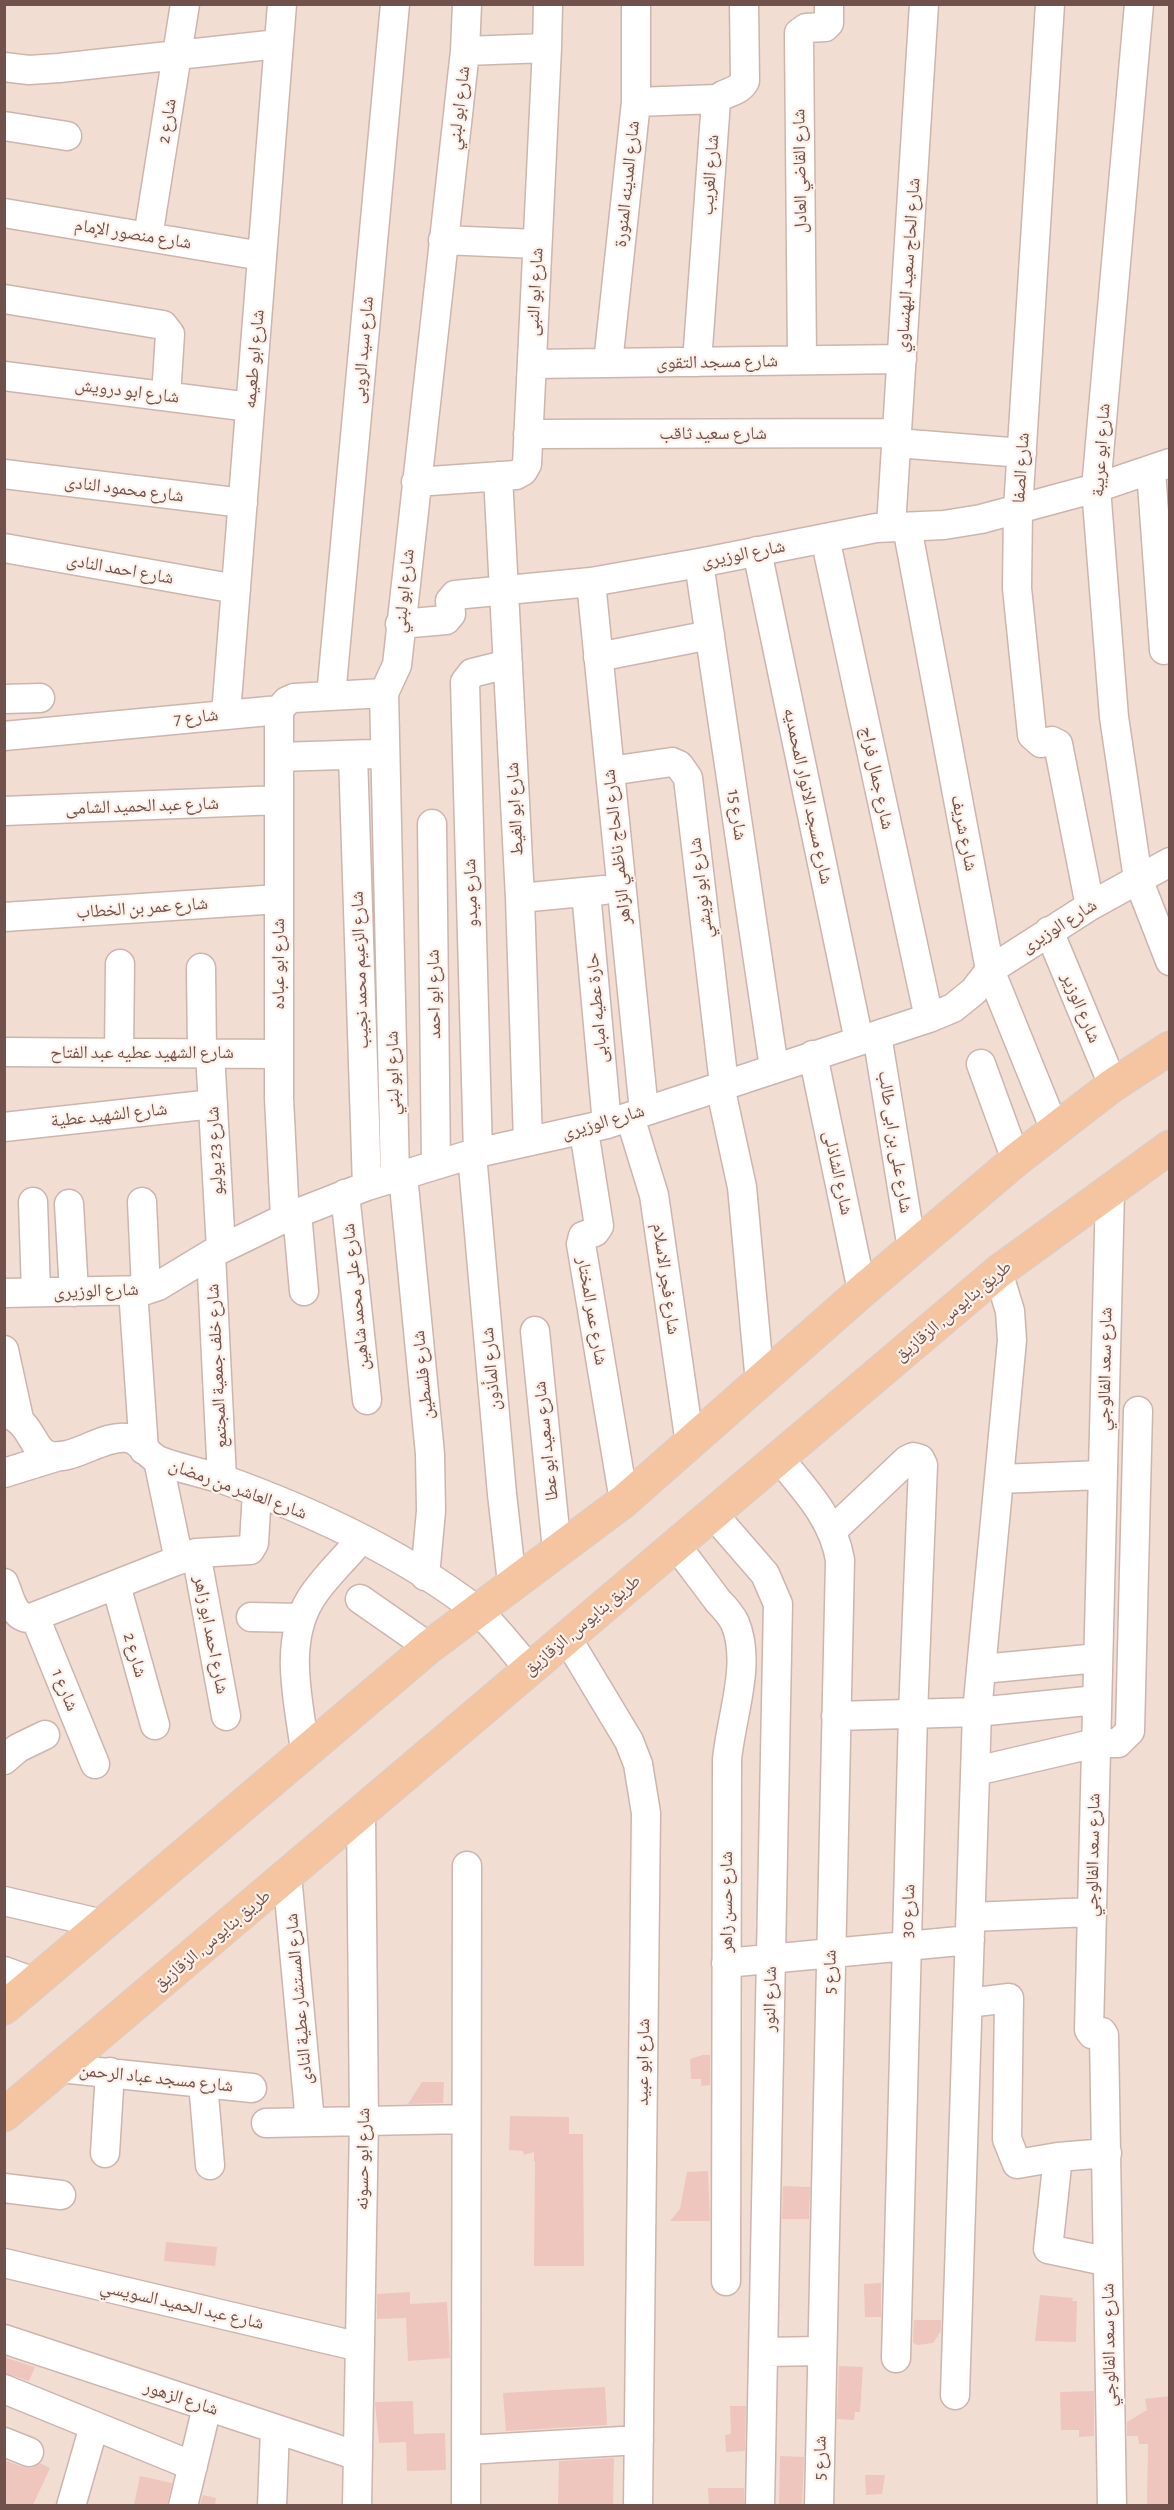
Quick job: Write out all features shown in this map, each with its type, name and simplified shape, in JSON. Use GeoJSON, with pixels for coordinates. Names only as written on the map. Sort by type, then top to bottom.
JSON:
{"type":"FeatureCollection","features":[{"type":"Feature","properties":{"kind":"main road"},"geometry":{"type":"LineString","coordinates":[[4,2008],[19,1977],[102,1924],[429,1647],[624,1501],[862,1291],[1016,1160],[1113,1086],[1170,1048]]}},
{"type":"Feature","properties":{"kind":"main road","name":"طريق بنايوس, الزقازيق"},"geometry":{"type":"LineString","coordinates":[[4,2115],[998,1272],[1170,1147]]}},
{"type":"Feature","properties":{"kind":"street","name":"شارع 2"},"geometry":{"type":"LineString","coordinates":[[148,237],[185,4]]}},
{"type":"Feature","properties":{"kind":"street","name":"شارع ابو طعيمه"},"geometry":{"type":"LineString","coordinates":[[226,714],[282,4]]}},
{"type":"Feature","properties":{"kind":"street","name":"شارع سيد الروبى"},"geometry":{"type":"LineString","coordinates":[[331,696],[395,4]]}},
{"type":"Feature","properties":{"kind":"street","name":"شارع ابو لبني"},"geometry":{"type":"LineString","coordinates":[[399,1176],[384,693],[397,665],[465,51],[467,4]]}},
{"type":"Feature","properties":{"kind":"street","name":"شارع ابو النبى"},"geometry":{"type":"LineString","coordinates":[[416,482],[516,475],[523,471],[527,464],[548,4]]}},
{"type":"Feature","properties":{"kind":"street","name":"شارع المدينه المنورة"},"geometry":{"type":"LineString","coordinates":[[608,363],[636,102],[636,4]]}},
{"type":"Feature","properties":{"kind":"street"},"geometry":{"type":"LineString","coordinates":[[636,102],[717,99],[741,88],[745,81],[744,4]]}},
{"type":"Feature","properties":{"kind":"street","name":"شارع القاضي العادل"},"geometry":{"type":"LineString","coordinates":[[802,360],[798,37],[806,28],[825,27],[829,22],[829,4]]}},
{"type":"Feature","properties":{"kind":"street","name":"شارع الحاج سعيد البهنساوي"},"geometry":{"type":"LineString","coordinates":[[899,526],[897,438],[924,4]]}},
{"type":"Feature","properties":{"kind":"street","name":"شارع الصفا"},"geometry":{"type":"LineString","coordinates":[[1050,4],[1018,509],[1017,588],[1032,735],[1041,743],[1052,741],[1058,744],[1090,906]]}},
{"type":"Feature","properties":{"kind":"street","name":"شارع ابو عريبة"},"geometry":{"type":"LineString","coordinates":[[1139,4],[1096,488],[1114,717],[1138,879],[1170,961]]}},
{"type":"Feature","properties":{"kind":"street"},"geometry":{"type":"LineString","coordinates":[[4,67],[59,68],[278,44]]}},
{"type":"Feature","properties":{"kind":"street"},"geometry":{"type":"LineString","coordinates":[[465,51],[547,48]]}},
{"type":"Feature","properties":{"kind":"street","name":"شارع الغريب"},"geometry":{"type":"LineString","coordinates":[[697,362],[717,99]]}},
{"type":"Feature","properties":{"kind":"street"},"geometry":{"type":"LineString","coordinates":[[4,126],[67,136]]}},
{"type":"Feature","properties":{"kind":"street","name":"شارع منصور الإمام"},"geometry":{"type":"LineString","coordinates":[[4,213],[262,256]]}},
{"type":"Feature","properties":{"kind":"street"},"geometry":{"type":"LineString","coordinates":[[443,240],[537,244]]}},
{"type":"Feature","properties":{"kind":"street"},"geometry":{"type":"LineString","coordinates":[[4,299],[163,325],[170,334],[166,396]]}},
{"type":"Feature","properties":{"kind":"street","name":"شارع مسجد التقوى"},"geometry":{"type":"LineString","coordinates":[[531,364],[902,359]]}},
{"type":"Feature","properties":{"kind":"street","name":"شارع ابو درويش"},"geometry":{"type":"LineString","coordinates":[[4,376],[250,407]]}},
{"type":"Feature","properties":{"kind":"street","name":"شارع سعيد ثاقب"},"geometry":{"type":"LineString","coordinates":[[528,434],[897,438],[1022,453]]}},
{"type":"Feature","properties":{"kind":"street"},"geometry":{"type":"LineString","coordinates":[[1160,467],[1164,650]]}},
{"type":"Feature","properties":{"kind":"street","name":"شارع الوزيرى"},"geometry":{"type":"LineString","coordinates":[[400,624],[446,620],[451,614],[450,601],[455,595],[591,582],[825,537],[899,526],[944,525],[981,519],[1096,488],[1160,467]]}},
{"type":"Feature","properties":{"kind":"street","name":"شارع محمود النادى"},"geometry":{"type":"LineString","coordinates":[[4,474],[243,503]]}},
{"type":"Feature","properties":{"kind":"street","name":"شارع ابو الغيط"},"geometry":{"type":"LineString","coordinates":[[498,476],[520,897],[528,1141]]}},
{"type":"Feature","properties":{"kind":"street","name":"شارع شريف"},"geometry":{"type":"LineString","coordinates":[[899,526],[990,970],[1055,1130]]}},
{"type":"Feature","properties":{"kind":"street","name":"شارع جمال فراج"},"geometry":{"type":"LineString","coordinates":[[825,537],[929,1018]]}},
{"type":"Feature","properties":{"kind":"street","name":"شارع احمد النادى"},"geometry":{"type":"LineString","coordinates":[[4,548],[236,589]]}},
{"type":"Feature","properties":{"kind":"street","name":"شارع مسجد الانوار المحمديه"},"geometry":{"type":"LineString","coordinates":[[757,551],[868,1038]]}},
{"type":"Feature","properties":{"kind":"street","name":"شارع 15"},"geometry":{"type":"LineString","coordinates":[[699,563],[774,1068]]}},
{"type":"Feature","properties":{"kind":"street","name":"شارع الحاج ناظمي الزاهر"},"geometry":{"type":"LineString","coordinates":[[591,582],[622,889],[616,1121]]}},
{"type":"Feature","properties":{"kind":"street"},"geometry":{"type":"LineString","coordinates":[[598,657],[710,635]]}},
{"type":"Feature","properties":{"kind":"street","name":"شارع ميدو"},"geometry":{"type":"LineString","coordinates":[[475,1153],[465,682],[472,673],[508,664]]}},
{"type":"Feature","properties":{"kind":"street","name":"شارع 7"},"geometry":{"type":"LineString","coordinates":[[4,736],[279,710],[291,699],[384,693]]}},
{"type":"Feature","properties":{"kind":"street"},"geometry":{"type":"LineString","coordinates":[[4,699],[40,698]]}},
{"type":"Feature","properties":{"kind":"street","name":"شارع ابو عباده"},"geometry":{"type":"LineString","coordinates":[[279,710],[280,1141],[304,1291]]}},
{"type":"Feature","properties":{"kind":"street"},"geometry":{"type":"LineString","coordinates":[[279,757],[386,754]]}},
{"type":"Feature","properties":{"kind":"street","name":"شارع الزعيم محمد نجيب"},"geometry":{"type":"LineString","coordinates":[[353,755],[356,1190]]}},
{"type":"Feature","properties":{"kind":"street","name":"شارع ابو نويشي"},"geometry":{"type":"LineString","coordinates":[[610,771],[672,762],[679,765],[688,778],[722,1085],[742,1187],[760,1383]]}},
{"type":"Feature","properties":{"kind":"street","name":"شارع عبد الحميد الشامى"},"geometry":{"type":"LineString","coordinates":[[4,811],[279,800]]}},
{"type":"Feature","properties":{"kind":"street","name":"شارع ابو احمد"},"geometry":{"type":"LineString","coordinates":[[432,824],[436,1164]]}},
{"type":"Feature","properties":{"kind":"street","name":"شارع الوزيرى"},"geometry":{"type":"LineString","coordinates":[[4,1293],[139,1290],[158,1286],[216,1252],[291,1216],[356,1190],[475,1153],[616,1121],[929,1018],[953,1008],[967,997],[990,970],[1090,906],[1170,862]]}},
{"type":"Feature","properties":{"kind":"street"},"geometry":{"type":"LineString","coordinates":[[520,897],[622,889]]}},
{"type":"Feature","properties":{"kind":"street","name":"حارة عطيه امبابى"},"geometry":{"type":"LineString","coordinates":[[586,892],[616,1121]]}},
{"type":"Feature","properties":{"kind":"street","name":"شارع عمر بن الخطاب"},"geometry":{"type":"LineString","coordinates":[[4,917],[279,899]]}},
{"type":"Feature","properties":{"kind":"street","name":"شارع الوزير"},"geometry":{"type":"LineString","coordinates":[[1049,932],[1113,1086]]}},
{"type":"Feature","properties":{"kind":"street"},"geometry":{"type":"LineString","coordinates":[[119,1053],[120,964]]}},
{"type":"Feature","properties":{"kind":"street","name":"شارع 23 يوليو"},"geometry":{"type":"LineString","coordinates":[[201,969],[206,1053],[213,1104],[216,1252]]}},
{"type":"Feature","properties":{"kind":"street","name":"شارع على بن ابى طالب"},"geometry":{"type":"LineString","coordinates":[[868,1038],[912,1249]]}},
{"type":"Feature","properties":{"kind":"street","name":"شارع الشهيد عطيه عبد الفتاح"},"geometry":{"type":"LineString","coordinates":[[4,1052],[279,1054]]}},
{"type":"Feature","properties":{"kind":"street","name":"شارع الشاذلى"},"geometry":{"type":"LineString","coordinates":[[813,1055],[862,1291]]}},
{"type":"Feature","properties":{"kind":"street"},"geometry":{"type":"LineString","coordinates":[[981,1064],[1016,1160]]}},
{"type":"Feature","properties":{"kind":"street","name":"شارع الشهيد عطية"},"geometry":{"type":"LineString","coordinates":[[4,1127],[213,1104]]}},
{"type":"Feature","properties":{"kind":"street","name":"شارع فجر الاسلام"},"geometry":{"type":"LineString","coordinates":[[616,1121],[654,1195],[690,1444]]}},
{"type":"Feature","properties":{"kind":"street","name":"شارع عمر المختار"},"geometry":{"type":"LineString","coordinates":[[616,1121],[599,1226],[596,1232],[583,1236],[581,1244],[624,1501]]}},
{"type":"Feature","properties":{"kind":"street","name":"شارع المأذون"},"geometry":{"type":"LineString","coordinates":[[475,1153],[502,1494],[512,1583]]}},
{"type":"Feature","properties":{"kind":"street","name":"شارع فلسطين"},"geometry":{"type":"LineString","coordinates":[[399,1176],[430,1454],[431,1511],[425,1576]]}},
{"type":"Feature","properties":{"kind":"street","name":"شارع على محمد شاهين"},"geometry":{"type":"LineString","coordinates":[[356,1190],[367,1400]]}},
{"type":"Feature","properties":{"kind":"street","name":"شارع سعد الفالوجي"},"geometry":{"type":"LineString","coordinates":[[1110,1191],[1089,2030],[1092,2034],[1101,2032],[1104,2036],[1112,2505]]}},
{"type":"Feature","properties":{"kind":"street"},"geometry":{"type":"LineString","coordinates":[[33,1202],[36,1292]]}},
{"type":"Feature","properties":{"kind":"street","name":"شارع احمد ابو زاهر"},"geometry":{"type":"LineString","coordinates":[[142,1202],[139,1290],[151,1455],[188,1557],[226,1716]]}},
{"type":"Feature","properties":{"kind":"street"},"geometry":{"type":"LineString","coordinates":[[69,1204],[74,1292]]}},
{"type":"Feature","properties":{"kind":"street","name":"شارع خلف جمعية المجتمع"},"geometry":{"type":"LineString","coordinates":[[216,1252],[222,1479]]}},
{"type":"Feature","properties":{"kind":"street"},"geometry":{"type":"LineString","coordinates":[[955,2395],[977,1712],[1012,1340],[1010,1311],[998,1272]]}},
{"type":"Feature","properties":{"kind":"street","name":"شارع سعيد ابو عطا"},"geometry":{"type":"LineString","coordinates":[[535,1331],[557,1550]]}},
{"type":"Feature","properties":{"kind":"street"},"geometry":{"type":"LineString","coordinates":[[4,1350],[12,1416],[27,1427],[40,1450],[45,1454],[59,1456]]}},
{"type":"Feature","properties":{"kind":"street"},"geometry":{"type":"LineString","coordinates":[[976,1771],[1096,1743],[1118,1743],[1127,1736],[1131,1725],[1138,1411]]}},
{"type":"Feature","properties":{"kind":"street","name":"شارع العاشر من رمضان"},"geometry":{"type":"LineString","coordinates":[[4,1473],[120,1438],[133,1439],[151,1455],[257,1492],[361,1539],[425,1576],[477,1610],[530,1670]]}},
{"type":"Feature","properties":{"kind":"street","name":"شارع 5"},"geometry":{"type":"LineString","coordinates":[[779,1458],[821,1510],[833,1530],[840,1560],[819,2505]]}},
{"type":"Feature","properties":{"kind":"street","name":"شارع 30"},"geometry":{"type":"LineString","coordinates":[[833,1530],[915,1462],[913,1714],[896,2358]]}},
{"type":"Feature","properties":{"kind":"street"},"geometry":{"type":"LineString","coordinates":[[999,1479],[1102,1475]]}},
{"type":"Feature","properties":{"kind":"street"},"geometry":{"type":"LineString","coordinates":[[4,1583],[17,1613],[26,1618],[35,1617],[188,1557],[250,1550],[254,1543],[257,1492]]}},
{"type":"Feature","properties":{"kind":"street","name":"شارع النور"},"geometry":{"type":"LineString","coordinates":[[712,1514],[765,1574],[778,1604],[759,2505]]}},
{"type":"Feature","properties":{"kind":"street"},"geometry":{"type":"LineString","coordinates":[[305,1750],[295,1645],[301,1618],[311,1599],[361,1539]]}},
{"type":"Feature","properties":{"kind":"street","name":"شارع حسن زاهر"},"geometry":{"type":"LineString","coordinates":[[676,1545],[734,1621],[741,1650],[740,1680],[730,1729],[727,1760],[726,2281]]}},
{"type":"Feature","properties":{"kind":"street","name":"شارع 2"},"geometry":{"type":"LineString","coordinates":[[116,1585],[155,1725]]}},
{"type":"Feature","properties":{"kind":"street"},"geometry":{"type":"LineString","coordinates":[[360,1599],[429,1647]]}},
{"type":"Feature","properties":{"kind":"street","name":"شارع 1"},"geometry":{"type":"LineString","coordinates":[[35,1617],[95,1764]]}},
{"type":"Feature","properties":{"kind":"street"},"geometry":{"type":"LineString","coordinates":[[251,1617],[301,1618]]}},
{"type":"Feature","properties":{"kind":"street","name":"شارع ابو عبيد"},"geometry":{"type":"LineString","coordinates":[[567,1638],[629,1741],[638,1764],[646,1813],[638,2505]]}},
{"type":"Feature","properties":{"kind":"street"},"geometry":{"type":"LineString","coordinates":[[982,1669],[1098,1658]]}},
{"type":"Feature","properties":{"kind":"street"},"geometry":{"type":"LineString","coordinates":[[836,1716],[977,1712],[1097,1700]]}},
{"type":"Feature","properties":{"kind":"street"},"geometry":{"type":"LineString","coordinates":[[4,1760],[18,1748],[45,1735]]}},
{"type":"Feature","properties":{"kind":"street","name":"شارع ابو حسونه"},"geometry":{"type":"LineString","coordinates":[[357,2505],[364,2121],[361,1813]]}},
{"type":"Feature","properties":{"kind":"street"},"geometry":{"type":"LineString","coordinates":[[466,2505],[467,1866]]}},
{"type":"Feature","properties":{"kind":"street","name":"شارع المستشار عطية النادى"},"geometry":{"type":"LineString","coordinates":[[287,1875],[310,2122]]}},
{"type":"Feature","properties":{"kind":"street"},"geometry":{"type":"LineString","coordinates":[[4,1901],[102,1924]]}},
{"type":"Feature","properties":{"kind":"street"},"geometry":{"type":"LineString","coordinates":[[726,1963],[907,1946],[970,1928],[1091,1912]]}},
{"type":"Feature","properties":{"kind":"street"},"geometry":{"type":"LineString","coordinates":[[968,2004],[1009,1998],[1007,2139],[1017,2164],[1058,2157],[1107,2153]]}},
{"type":"Feature","properties":{"kind":"street","name":"شارع مسجد عباد الرحمن"},"geometry":{"type":"LineString","coordinates":[[60,2068],[252,2088]]}},
{"type":"Feature","properties":{"kind":"street"},"geometry":{"type":"LineString","coordinates":[[105,2153],[110,2072]]}},
{"type":"Feature","properties":{"kind":"street"},"geometry":{"type":"LineString","coordinates":[[203,2083],[210,2165]]}},
{"type":"Feature","properties":{"kind":"street"},"geometry":{"type":"LineString","coordinates":[[266,2123],[466,2119]]}},
{"type":"Feature","properties":{"kind":"street"},"geometry":{"type":"LineString","coordinates":[[1058,2157],[1048,2249],[1100,2260],[1108,2259]]}},
{"type":"Feature","properties":{"kind":"street"},"geometry":{"type":"LineString","coordinates":[[4,2188],[61,2195]]}},
{"type":"Feature","properties":{"kind":"street","name":"شارع عبد الحميد السويسي"},"geometry":{"type":"LineString","coordinates":[[4,2263],[360,2347]]}},
{"type":"Feature","properties":{"kind":"street","name":"شارع الزهور"},"geometry":{"type":"LineString","coordinates":[[4,2339],[358,2456]]}},
{"type":"Feature","properties":{"kind":"street"},"geometry":{"type":"LineString","coordinates":[[762,2352],[822,2351]]}},
{"type":"Feature","properties":{"kind":"street"},"geometry":{"type":"LineString","coordinates":[[4,2389],[193,2466]]}},
{"type":"Feature","properties":{"kind":"street"},"geometry":{"type":"LineString","coordinates":[[183,2505],[207,2407]]}},
{"type":"Feature","properties":{"kind":"street"},"geometry":{"type":"LineString","coordinates":[[71,2505],[94,2426]]}},
{"type":"Feature","properties":{"kind":"street"},"geometry":{"type":"LineString","coordinates":[[272,2505],[275,2429]]}},
{"type":"Feature","properties":{"kind":"street"},"geometry":{"type":"LineString","coordinates":[[466,2450],[639,2440]]}},
{"type":"Feature","properties":{"kind":"shaded area"},"geometry":{"type":"Polygon","coordinates":[[[5,5],[1169,5],[1169,2505],[5,2506],[5,5]]]}},
{"type":"Feature","properties":{"kind":"building"},"geometry":{"type":"Polygon","coordinates":[[[710,2055],[710,2085],[701,2086],[701,2079],[691,2079],[690,2059],[710,2055]]]}},
{"type":"Feature","properties":{"kind":"building"},"geometry":{"type":"Polygon","coordinates":[[[422,2082],[444,2082],[443,2103],[408,2104],[422,2082]]]}},
{"type":"Feature","properties":{"kind":"building"},"geometry":{"type":"Polygon","coordinates":[[[510,2116],[569,2117],[569,2134],[583,2134],[584,2266],[534,2266],[534,2152],[524,2155],[523,2151],[509,2150],[510,2116]]]}},
{"type":"Feature","properties":{"kind":"building"},"geometry":{"type":"Polygon","coordinates":[[[708,2171],[710,2221],[670,2221],[680,2209],[687,2172],[708,2171]]]}},
{"type":"Feature","properties":{"kind":"building"},"geometry":{"type":"Polygon","coordinates":[[[783,2186],[810,2187],[809,2219],[782,2219],[783,2186]]]}},
{"type":"Feature","properties":{"kind":"building"},"geometry":{"type":"Polygon","coordinates":[[[166,2242],[217,2247],[215,2266],[164,2261],[166,2242]]]}},
{"type":"Feature","properties":{"kind":"building"},"geometry":{"type":"Polygon","coordinates":[[[881,2283],[881,2317],[865,2317],[864,2284],[881,2283]]]}},
{"type":"Feature","properties":{"kind":"building"},"geometry":{"type":"Polygon","coordinates":[[[410,2292],[410,2304],[447,2302],[450,2358],[408,2361],[406,2318],[377,2319],[377,2294],[410,2292]]]}},
{"type":"Feature","properties":{"kind":"building"},"geometry":{"type":"Polygon","coordinates":[[[1040,2295],[1073,2298],[1072,2301],[1077,2301],[1076,2342],[1035,2341],[1040,2295]]]}},
{"type":"Feature","properties":{"kind":"building"},"geometry":{"type":"Polygon","coordinates":[[[914,2320],[941,2320],[941,2331],[933,2343],[918,2345],[913,2343],[914,2320]]]}},
{"type":"Feature","properties":{"kind":"building"},"geometry":{"type":"Polygon","coordinates":[[[4,2357],[35,2367],[29,2381],[4,2373],[4,2357]]]}},
{"type":"Feature","properties":{"kind":"building"},"geometry":{"type":"Polygon","coordinates":[[[839,2366],[863,2367],[860,2412],[855,2412],[854,2420],[837,2419],[839,2366]]]}},
{"type":"Feature","properties":{"kind":"building"},"geometry":{"type":"Polygon","coordinates":[[[605,2387],[607,2425],[506,2431],[503,2393],[605,2387]]]}},
{"type":"Feature","properties":{"kind":"building"},"geometry":{"type":"Polygon","coordinates":[[[1094,2391],[1094,2436],[1079,2437],[1079,2430],[1061,2430],[1060,2392],[1094,2391]]]}},
{"type":"Feature","properties":{"kind":"building"},"geometry":{"type":"Polygon","coordinates":[[[1170,2396],[1170,2505],[1147,2505],[1148,2444],[1139,2444],[1138,2436],[1127,2436],[1127,2422],[1147,2410],[1145,2399],[1170,2396]]]}},
{"type":"Feature","properties":{"kind":"building"},"geometry":{"type":"Polygon","coordinates":[[[413,2401],[414,2434],[445,2433],[446,2470],[407,2471],[406,2442],[379,2443],[375,2402],[413,2401]]]}},
{"type":"Feature","properties":{"kind":"building"},"geometry":{"type":"Polygon","coordinates":[[[730,2406],[746,2406],[745,2451],[726,2452],[725,2435],[731,2434],[730,2406]]]}},
{"type":"Feature","properties":{"kind":"building"},"geometry":{"type":"Polygon","coordinates":[[[780,2456],[804,2457],[802,2505],[779,2505],[780,2456]]]}},
{"type":"Feature","properties":{"kind":"building"},"geometry":{"type":"Polygon","coordinates":[[[614,2458],[613,2505],[558,2505],[559,2461],[614,2458]]]}},
{"type":"Feature","properties":{"kind":"building"},"geometry":{"type":"Polygon","coordinates":[[[4,2460],[23,2467],[32,2468],[40,2463],[50,2468],[33,2505],[4,2505],[4,2460]]]}},
{"type":"Feature","properties":{"kind":"building"},"geometry":{"type":"Polygon","coordinates":[[[865,2475],[885,2475],[882,2494],[866,2495],[865,2475]]]}},
{"type":"Feature","properties":{"kind":"building"},"geometry":{"type":"Polygon","coordinates":[[[140,2476],[172,2483],[167,2505],[134,2505],[140,2476]]]}},
{"type":"Feature","properties":{"kind":"building"},"geometry":{"type":"Polygon","coordinates":[[[708,2488],[744,2488],[744,2505],[709,2505],[708,2488]]]}},
{"type":"Feature","properties":{"kind":"building"},"geometry":{"type":"Polygon","coordinates":[[[203,2495],[216,2498],[215,2505],[200,2505],[203,2495]]]}}]}
